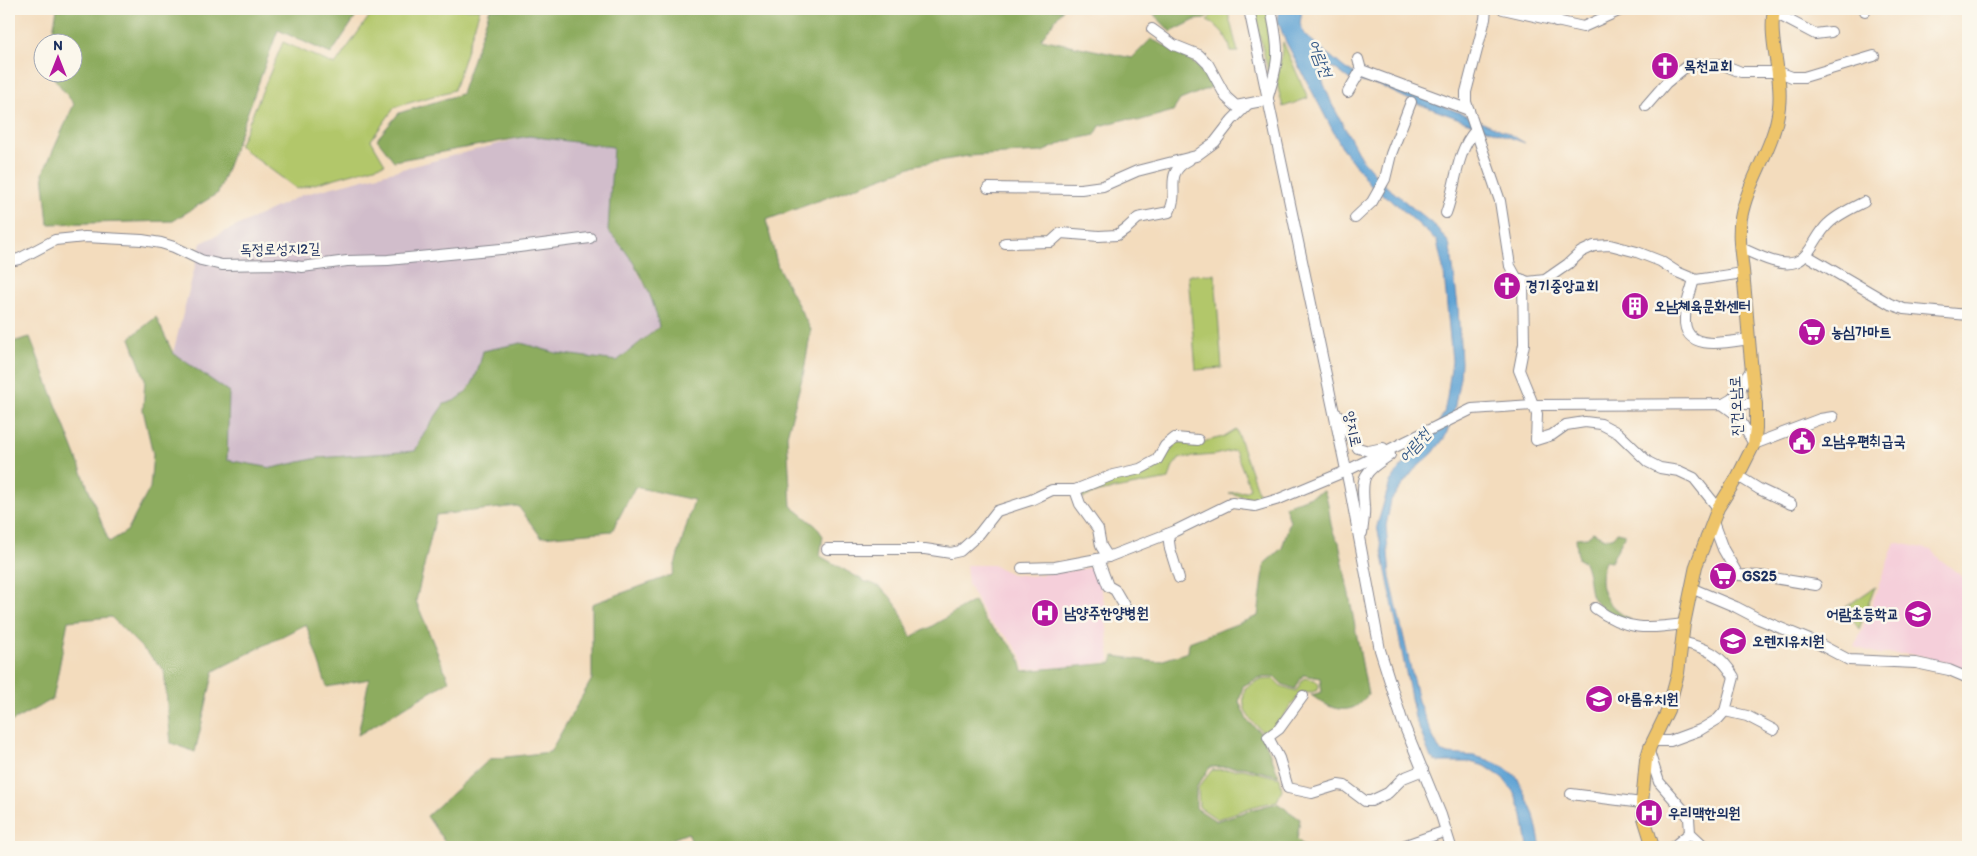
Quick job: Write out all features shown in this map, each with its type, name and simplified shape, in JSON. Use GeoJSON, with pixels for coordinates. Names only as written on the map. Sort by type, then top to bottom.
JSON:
{"type":"FeatureCollection","features":[{"type":"Feature","properties":{"kind":"main road","name":"진건오남로"},"geometry":{"type":"LineString","coordinates":[[1653,847],[1644,818],[1642,803],[1643,774],[1651,746],[1668,710],[1680,666],[1684,624],[1698,559],[1718,508],[1738,476],[1754,444],[1756,404],[1740,220],[1744,205],[1778,123],[1780,104],[1779,72],[1773,29],[1774,10]]}},
{"type":"Feature","properties":{"kind":"street","name":"양지로"},"geometry":{"type":"LineString","coordinates":[[1248,9],[1333,407],[1380,650],[1402,720],[1423,770],[1451,847]]}},
{"type":"Feature","properties":{"kind":"street"},"geometry":{"type":"LineString","coordinates":[[1152,29],[1174,45],[1199,55],[1208,64],[1226,97],[1236,106],[1247,105],[1267,100],[1277,59],[1277,45],[1271,9]]}},
{"type":"Feature","properties":{"kind":"street"},"geometry":{"type":"LineString","coordinates":[[1486,9],[1466,92],[1466,102],[1500,201],[1510,266],[1516,277],[1528,282],[1545,280],[1581,252],[1594,246],[1610,245],[1637,252],[1660,261],[1677,272],[1694,279],[1744,273]]}},
{"type":"Feature","properties":{"kind":"street"},"geometry":{"type":"LineString","coordinates":[[1503,9],[1583,27],[1623,9]]}},
{"type":"Feature","properties":{"kind":"street"},"geometry":{"type":"LineString","coordinates":[[1556,22],[1557,9]]}},
{"type":"Feature","properties":{"kind":"street"},"geometry":{"type":"LineString","coordinates":[[1774,10],[1815,34],[1831,32]]}},
{"type":"Feature","properties":{"kind":"street"},"geometry":{"type":"LineString","coordinates":[[1646,106],[1666,83],[1688,65],[1720,64],[1741,72],[1779,72],[1792,77],[1804,76],[1874,56]]}},
{"type":"Feature","properties":{"kind":"street"},"geometry":{"type":"LineString","coordinates":[[1351,87],[1361,70],[1358,59]]}},
{"type":"Feature","properties":{"kind":"street"},"geometry":{"type":"LineString","coordinates":[[1361,70],[1469,110]]}},
{"type":"Feature","properties":{"kind":"street"},"geometry":{"type":"LineString","coordinates":[[1355,218],[1375,196],[1385,179],[1411,102]]}},
{"type":"Feature","properties":{"kind":"street"},"geometry":{"type":"LineString","coordinates":[[1005,243],[1051,242],[1061,233],[1099,236],[1116,235],[1138,218],[1169,212],[1173,204],[1174,174],[1179,165],[1196,156],[1215,142],[1232,120],[1247,105]]}},
{"type":"Feature","properties":{"kind":"street"},"geometry":{"type":"LineString","coordinates":[[1446,213],[1464,151],[1475,129]]}},
{"type":"Feature","properties":{"kind":"street"},"geometry":{"type":"LineString","coordinates":[[988,188],[1081,189],[1103,186],[1137,171],[1196,156]]}},
{"type":"Feature","properties":{"kind":"street"},"geometry":{"type":"LineString","coordinates":[[1741,248],[1778,263],[1795,263],[1806,255],[1819,234],[1829,223],[1864,202]]}},
{"type":"Feature","properties":{"kind":"street","name":"독정로성지2길"},"geometry":{"type":"LineString","coordinates":[[9,261],[19,259],[56,240],[84,237],[142,240],[161,243],[201,260],[222,265],[281,264],[302,267],[347,261],[388,260],[502,249],[590,238]]}},
{"type":"Feature","properties":{"kind":"street"},"geometry":{"type":"LineString","coordinates":[[1806,255],[1890,304],[1904,309],[1968,315]]}},
{"type":"Feature","properties":{"kind":"street"},"geometry":{"type":"LineString","coordinates":[[1694,279],[1684,320],[1687,331],[1701,343],[1749,339]]}},
{"type":"Feature","properties":{"kind":"street"},"geometry":{"type":"LineString","coordinates":[[1523,280],[1524,344],[1520,370],[1537,414],[1536,440],[1552,435],[1566,425],[1585,422],[1601,424],[1618,433],[1648,462],[1660,468],[1679,471],[1694,478],[1718,508]]}},
{"type":"Feature","properties":{"kind":"street"},"geometry":{"type":"LineString","coordinates":[[1722,404],[1732,400],[1737,395],[1743,381],[1752,370]]}},
{"type":"Feature","properties":{"kind":"street"},"geometry":{"type":"LineString","coordinates":[[1722,404],[1737,415],[1754,444],[1820,419],[1833,417]]}},
{"type":"Feature","properties":{"kind":"street"},"geometry":{"type":"LineString","coordinates":[[1022,568],[1055,566],[1103,558],[1168,534],[1232,503],[1255,506],[1271,502],[1346,471],[1472,409],[1533,405],[1756,404]]}},
{"type":"Feature","properties":{"kind":"street"},"geometry":{"type":"LineString","coordinates":[[1333,407],[1355,445],[1362,450],[1376,450],[1411,440]]}},
{"type":"Feature","properties":{"kind":"street"},"geometry":{"type":"LineString","coordinates":[[827,549],[925,549],[951,553],[960,551],[979,534],[997,511],[1031,500],[1052,490],[1075,490],[1113,475],[1132,472],[1150,465],[1157,460],[1165,446],[1175,438],[1198,440]]}},
{"type":"Feature","properties":{"kind":"street"},"geometry":{"type":"LineString","coordinates":[[1360,547],[1364,507],[1362,494],[1363,479],[1373,467],[1411,440]]}},
{"type":"Feature","properties":{"kind":"street"},"geometry":{"type":"LineString","coordinates":[[1738,476],[1759,489],[1791,504]]}},
{"type":"Feature","properties":{"kind":"street"},"geometry":{"type":"LineString","coordinates":[[1075,490],[1080,504],[1098,529],[1108,586],[1115,590],[1129,614]]}},
{"type":"Feature","properties":{"kind":"street"},"geometry":{"type":"LineString","coordinates":[[1713,522],[1723,549],[1738,575],[1761,576],[1816,585]]}},
{"type":"Feature","properties":{"kind":"street"},"geometry":{"type":"LineString","coordinates":[[1168,534],[1170,549],[1179,578]]}},
{"type":"Feature","properties":{"kind":"street"},"geometry":{"type":"LineString","coordinates":[[1691,588],[1736,606],[1760,619],[1817,643],[1849,660],[1916,663],[1949,670],[1968,678]]}},
{"type":"Feature","properties":{"kind":"street"},"geometry":{"type":"LineString","coordinates":[[1595,608],[1616,622],[1632,626],[1658,628],[1684,624]]}},
{"type":"Feature","properties":{"kind":"street"},"geometry":{"type":"LineString","coordinates":[[1682,642],[1704,647],[1728,665],[1734,677],[1725,711],[1718,719],[1700,730],[1651,746],[1659,782],[1686,812],[1690,833],[1705,847]]}},
{"type":"Feature","properties":{"kind":"street"},"geometry":{"type":"LineString","coordinates":[[1303,696],[1279,729],[1268,737],[1279,758],[1288,788],[1312,793],[1345,786],[1365,801],[1371,801],[1388,793],[1403,778],[1423,770]]}},
{"type":"Feature","properties":{"kind":"street"},"geometry":{"type":"LineString","coordinates":[[1725,711],[1747,716],[1774,730]]}},
{"type":"Feature","properties":{"kind":"street"},"geometry":{"type":"LineString","coordinates":[[1571,794],[1642,803]]}},
{"type":"Feature","properties":{"kind":"street"},"geometry":{"type":"LineString","coordinates":[[1400,847],[1446,831]]}},
{"type":"Feature","properties":{"kind":"street"},"geometry":{"type":"LineString","coordinates":[[1674,847],[1690,833]]}},
{"type":"Feature","properties":{"kind":"shaded area"},"geometry":{"type":"Polygon","coordinates":[[[529,136],[613,147],[608,231],[624,246],[655,305],[659,326],[617,361],[556,353],[521,343],[477,378],[457,401],[444,404],[424,433],[415,451],[318,458],[272,468],[227,460],[229,392],[173,353],[201,243],[302,195],[529,136]]]}},
{"type":"Feature","properties":{"kind":"shaded area","name":"어람초등학교"},"geometry":{"type":"Polygon","coordinates":[[[1895,542],[1931,550],[1968,581],[1968,669],[1914,654],[1879,654],[1854,647],[1895,542]]]}},
{"type":"Feature","properties":{"kind":"shaded area","name":"남양주한양병원"},"geometry":{"type":"Polygon","coordinates":[[[966,565],[993,565],[1012,574],[1030,576],[1096,567],[1105,606],[1110,661],[1025,669],[1021,655],[1008,638],[987,620],[968,584],[966,565]]]}},
{"type":"Feature","properties":{"kind":"green space"},"geometry":{"type":"Polygon","coordinates":[[[57,9],[361,9],[331,54],[278,30],[218,193],[173,221],[48,224],[43,173],[74,104],[57,82],[82,82],[82,32],[53,32],[57,9]]]}},
{"type":"Feature","properties":{"kind":"green space"},"geometry":{"type":"Polygon","coordinates":[[[381,9],[480,9],[454,90],[395,107],[371,140],[385,164],[297,189],[239,146],[283,42],[335,65],[373,11],[381,9]]]}},
{"type":"Feature","properties":{"kind":"green space"},"geometry":{"type":"Polygon","coordinates":[[[490,9],[1063,9],[1041,39],[1132,58],[1151,39],[1186,57],[1200,69],[1212,87],[1180,100],[1173,111],[1138,121],[1126,119],[1100,126],[1095,135],[1067,141],[1042,152],[968,156],[916,165],[766,220],[778,267],[811,330],[804,371],[787,435],[791,506],[816,526],[823,536],[820,556],[882,589],[900,611],[911,637],[974,601],[985,621],[1005,639],[1019,656],[1023,671],[1112,663],[1114,656],[1157,662],[1188,652],[1189,642],[1258,616],[1265,563],[1282,548],[1290,521],[1285,506],[1324,491],[1333,531],[1339,542],[1368,695],[1354,707],[1341,709],[1325,704],[1311,695],[1322,692],[1320,678],[1303,675],[1295,689],[1282,684],[1275,677],[1258,678],[1243,686],[1239,702],[1247,720],[1262,734],[1279,776],[1243,767],[1210,767],[1196,788],[1196,808],[1216,821],[1277,803],[1300,819],[1297,839],[1304,846],[1309,847],[694,847],[688,833],[651,847],[448,847],[427,816],[490,759],[550,752],[592,679],[592,604],[672,575],[694,500],[635,487],[612,531],[541,537],[518,506],[436,515],[416,601],[449,681],[358,735],[369,679],[327,687],[306,624],[214,671],[195,752],[171,743],[164,670],[111,617],[68,621],[53,699],[9,723],[9,343],[30,337],[109,542],[127,531],[150,488],[153,454],[143,410],[145,379],[130,338],[156,317],[173,353],[229,392],[227,460],[272,468],[318,458],[415,451],[424,433],[444,404],[461,397],[467,391],[475,377],[483,351],[521,343],[556,353],[617,361],[659,327],[652,301],[641,275],[626,252],[608,231],[613,147],[529,136],[394,161],[377,139],[399,113],[461,94],[490,9]]]}},
{"type":"Feature","properties":{"kind":"green space"},"geometry":{"type":"Polygon","coordinates":[[[1149,9],[1212,9],[1212,12],[1205,19],[1195,20],[1171,32],[1149,9]]]}},
{"type":"Feature","properties":{"kind":"green space"},"geometry":{"type":"Polygon","coordinates":[[[1214,9],[1227,9],[1238,52],[1231,52],[1223,33],[1207,21],[1214,12],[1214,9]]]}},
{"type":"Feature","properties":{"kind":"green space"},"geometry":{"type":"Polygon","coordinates":[[[1253,9],[1267,9],[1274,49],[1269,75],[1253,9]]]}},
{"type":"Feature","properties":{"kind":"green space"},"geometry":{"type":"Polygon","coordinates":[[[1283,42],[1308,98],[1283,107],[1277,84],[1283,42]]]}},
{"type":"Feature","properties":{"kind":"green space"},"geometry":{"type":"Polygon","coordinates":[[[1215,274],[1222,368],[1196,370],[1188,275],[1215,274]]]}},
{"type":"Feature","properties":{"kind":"green space"},"geometry":{"type":"Polygon","coordinates":[[[1236,429],[1260,498],[1254,499],[1229,493],[1247,491],[1250,488],[1235,450],[1214,455],[1180,458],[1173,466],[1169,479],[1098,492],[1083,498],[1081,494],[1084,490],[1153,468],[1177,443],[1201,445],[1206,441],[1223,437],[1236,429]]]}},
{"type":"Feature","properties":{"kind":"green space"},"geometry":{"type":"Polygon","coordinates":[[[1593,532],[1604,538],[1613,538],[1617,532],[1625,534],[1611,562],[1605,561],[1601,580],[1602,588],[1609,603],[1631,620],[1612,614],[1602,608],[1592,598],[1584,562],[1578,559],[1576,538],[1587,537],[1593,532]]]}},
{"type":"Feature","properties":{"kind":"green space"},"geometry":{"type":"Polygon","coordinates":[[[1875,587],[1859,629],[1844,608],[1875,587]]]}},
{"type":"Feature","properties":{"kind":"green space"},"geometry":{"type":"Polygon","coordinates":[[[1304,678],[1315,680],[1319,685],[1318,690],[1309,693],[1301,692],[1275,727],[1265,734],[1247,714],[1244,703],[1245,688],[1259,680],[1274,679],[1281,686],[1296,691],[1304,678]]]}},
{"type":"Feature","properties":{"kind":"green space"},"geometry":{"type":"Polygon","coordinates":[[[1243,769],[1280,778],[1282,790],[1277,801],[1217,819],[1199,807],[1198,788],[1212,770],[1243,769]]]}},
{"type":"Feature","properties":{"kind":"water","name":"어람천"},"geometry":{"type":"Polygon","coordinates":[[[1280,9],[1302,9],[1300,24],[1304,34],[1348,71],[1379,80],[1485,123],[1525,143],[1416,103],[1381,86],[1349,79],[1334,68],[1322,65],[1321,77],[1332,104],[1361,158],[1386,186],[1436,227],[1449,243],[1452,259],[1458,307],[1461,362],[1453,416],[1445,437],[1433,453],[1414,470],[1391,500],[1386,526],[1390,577],[1418,701],[1440,751],[1488,760],[1504,767],[1517,777],[1534,815],[1541,847],[1528,847],[1523,815],[1515,794],[1503,778],[1485,766],[1470,762],[1438,762],[1431,758],[1415,718],[1377,526],[1390,482],[1401,467],[1424,444],[1444,413],[1452,361],[1444,273],[1437,241],[1396,204],[1373,188],[1342,148],[1285,40],[1277,18],[1280,9]]]}},
{"type":"Feature","properties":{"kind":"place","name":"목천교회"},"geometry":{"type":"Point","coordinates":[1665,66]}},
{"type":"Feature","properties":{"kind":"place","name":"경기중앙교회"},"geometry":{"type":"Point","coordinates":[1507,286]}},
{"type":"Feature","properties":{"kind":"place","name":"오남쳬육문화센터"},"geometry":{"type":"Point","coordinates":[1635,306]}},
{"type":"Feature","properties":{"kind":"place","name":"농심가마트"},"geometry":{"type":"Point","coordinates":[1812,332]}},
{"type":"Feature","properties":{"kind":"place","name":"오남우편취급국"},"geometry":{"type":"Point","coordinates":[1802,441]}},
{"type":"Feature","properties":{"kind":"place","name":"GS25"},"geometry":{"type":"Point","coordinates":[1723,576]}},
{"type":"Feature","properties":{"kind":"place","name":"남양주한양병원"},"geometry":{"type":"Point","coordinates":[1045,613]}},
{"type":"Feature","properties":{"kind":"place","name":"어람초등학교"},"geometry":{"type":"Point","coordinates":[1918,614]}},
{"type":"Feature","properties":{"kind":"place","name":"오렌지유치원"},"geometry":{"type":"Point","coordinates":[1733,641]}},
{"type":"Feature","properties":{"kind":"place","name":"아름유치원"},"geometry":{"type":"Point","coordinates":[1599,699]}},
{"type":"Feature","properties":{"kind":"place","name":"우리맥한의원"},"geometry":{"type":"Point","coordinates":[1649,813]}}]}
